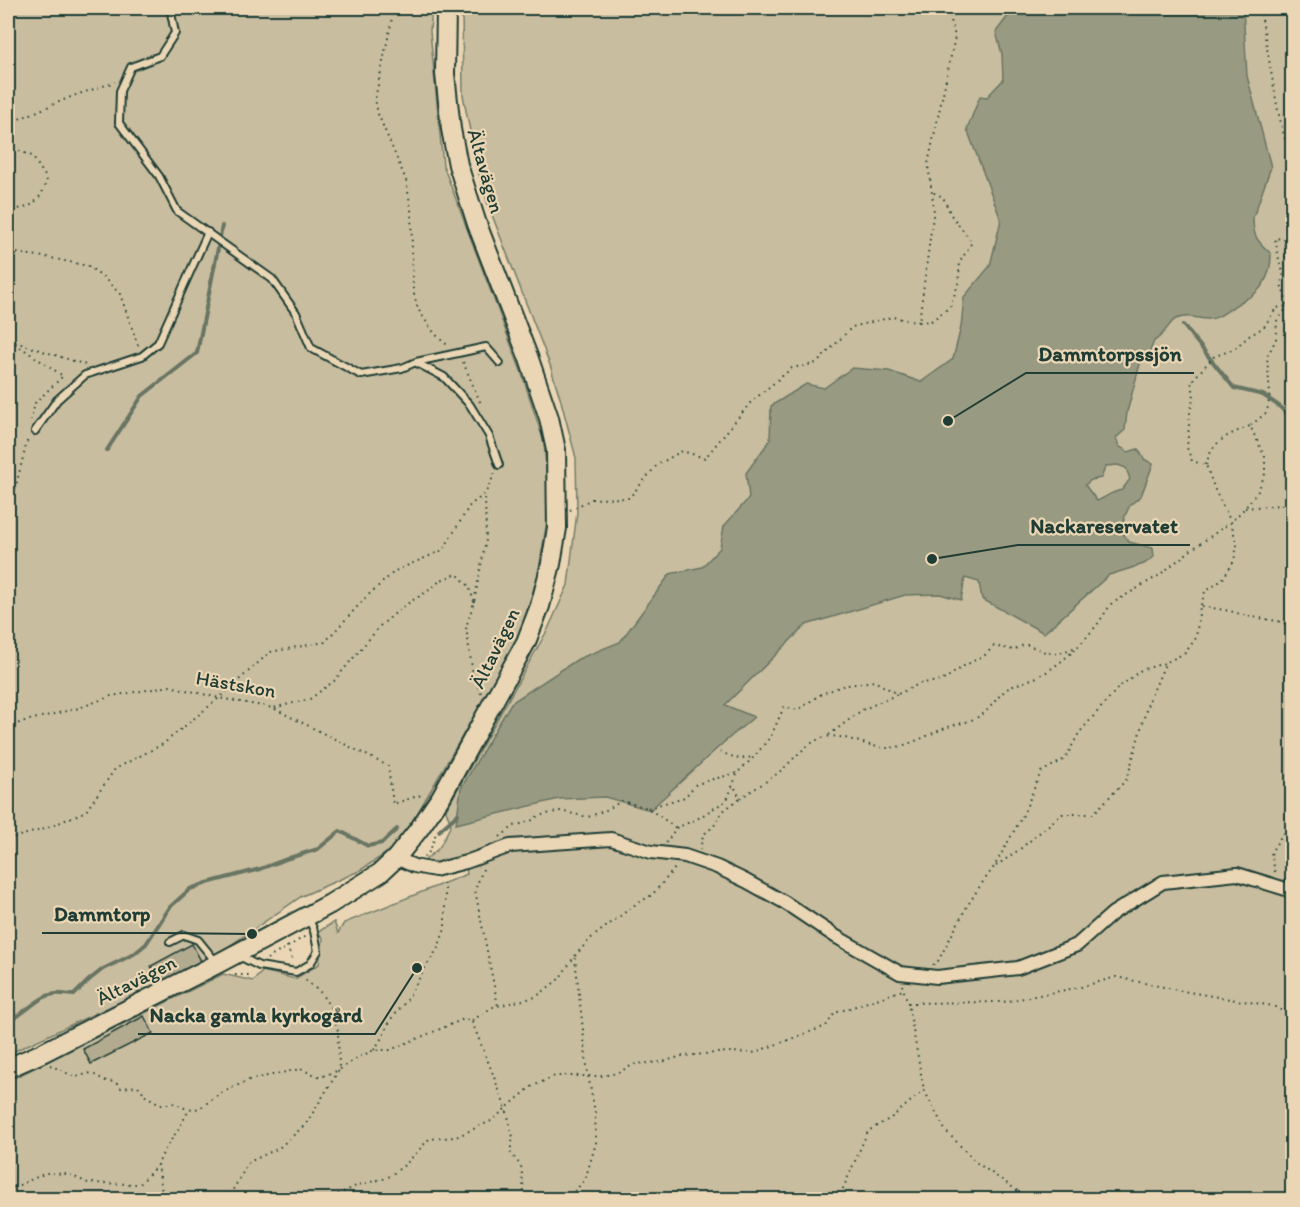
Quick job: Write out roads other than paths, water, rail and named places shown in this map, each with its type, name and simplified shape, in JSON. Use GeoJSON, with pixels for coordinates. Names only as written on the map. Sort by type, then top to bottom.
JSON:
{"type":"FeatureCollection","features":[{"type":"Feature","properties":{"kind":"main road","name":"Ältavägen"},"geometry":{"type":"LineString","coordinates":[[8,1068],[217,964],[307,916],[380,873],[396,858],[441,797],[526,642],[540,606],[551,564],[557,528],[556,450],[549,418],[529,359],[477,224],[458,165],[451,129],[446,74],[446,8]]}},
{"type":"Feature","properties":{"kind":"street"},"geometry":{"type":"LineString","coordinates":[[396,858],[414,866],[435,870],[466,862],[510,846],[611,839],[651,852],[691,858],[746,881],[900,973],[938,977],[1018,968],[1077,945],[1113,913],[1163,882],[1238,874],[1293,892]]}},
{"type":"Feature","properties":{"kind":"lane"},"geometry":{"type":"LineString","coordinates":[[170,8],[175,33],[160,56],[131,67],[120,91],[118,123],[159,176],[177,211],[272,279],[296,313],[311,348],[361,375],[402,368],[416,362],[486,347],[500,363]]}},
{"type":"Feature","properties":{"kind":"lane"},"geometry":{"type":"LineString","coordinates":[[35,431],[57,400],[85,375],[142,356],[158,343],[208,232]]}},
{"type":"Feature","properties":{"kind":"lane"},"geometry":{"type":"LineString","coordinates":[[416,362],[444,378],[470,405],[489,436],[499,465]]}},
{"type":"Feature","properties":{"kind":"lane"},"geometry":{"type":"LineString","coordinates":[[235,954],[259,966],[296,972],[310,964],[318,951],[314,931],[307,916]]}},
{"type":"Feature","properties":{"kind":"lane"},"geometry":{"type":"LineString","coordinates":[[170,942],[184,935],[198,940],[217,964]]}},
{"type":"Feature","properties":{"kind":"waterway"},"geometry":{"type":"LineString","coordinates":[[220,237],[222,226]]}},
{"type":"Feature","properties":{"kind":"waterway"},"geometry":{"type":"LineString","coordinates":[[107,450],[142,396],[197,353],[219,243]]}},
{"type":"Feature","properties":{"kind":"waterway"},"geometry":{"type":"LineString","coordinates":[[1183,325],[1234,388],[1263,395],[1292,419]]}},
{"type":"Feature","properties":{"kind":"waterway"},"geometry":{"type":"LineString","coordinates":[[439,831],[458,814]]}},
{"type":"Feature","properties":{"kind":"waterway"},"geometry":{"type":"LineString","coordinates":[[8,1021],[49,995],[74,995],[103,969],[134,954],[146,944],[170,907],[190,889],[318,849],[340,831],[368,846],[382,843],[397,829]]}},
{"type":"Feature","properties":{"kind":"place","name":"Dammtorpssjön"},"geometry":{"type":"Point","coordinates":[948,421]}},
{"type":"Feature","properties":{"kind":"place","name":"Nackareservatet"},"geometry":{"type":"Point","coordinates":[932,559]}},
{"type":"Feature","properties":{"kind":"place","name":"Dammtorp"},"geometry":{"type":"Point","coordinates":[252,934]}},
{"type":"Feature","properties":{"kind":"place","name":"Nacka gamla kyrkogård"},"geometry":{"type":"Point","coordinates":[417,968]}}]}
